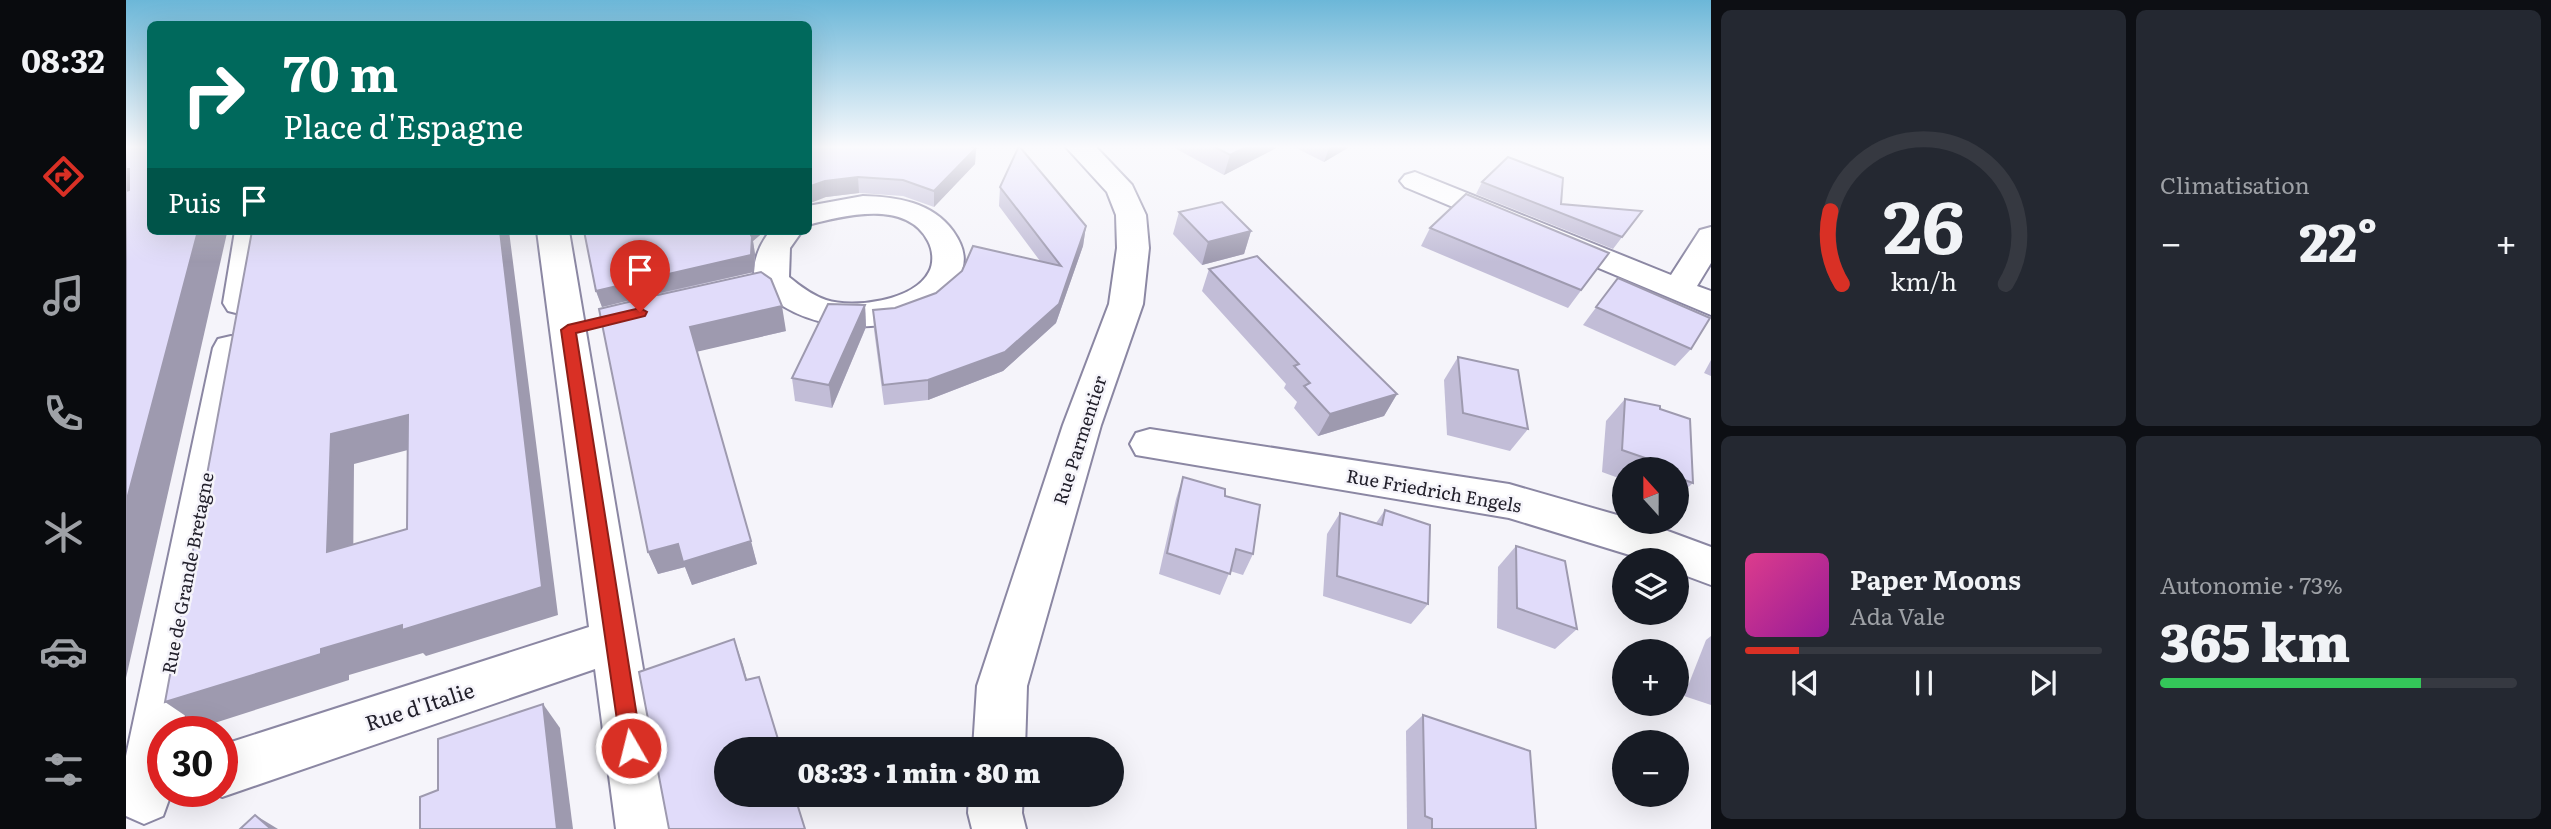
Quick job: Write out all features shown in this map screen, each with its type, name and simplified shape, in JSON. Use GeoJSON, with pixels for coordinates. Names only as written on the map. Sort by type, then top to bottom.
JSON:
{"type":"FeatureCollection","features":[{"type":"Feature","properties":{"kind":"street","name":"Rue Parmentier"},"geometry":{"type":"LineString","coordinates":[[1000,737],[1002,686],[1082,425],[1126,304],[1133,248],[1131,215],[1115,185]]}},
{"type":"Feature","properties":{"kind":"street"},"geometry":{"type":"LineString","coordinates":[[1424,185],[1711,304]]}},
{"type":"Feature","properties":{"kind":"street"},"geometry":{"type":"LineString","coordinates":[[783,235],[774,247],[759,284],[820,310],[851,315],[884,312],[914,302],[936,287],[947,271],[948,251],[940,233],[929,222],[906,211],[879,205],[856,204],[812,215]]}},
{"type":"Feature","properties":{"kind":"street"},"geometry":{"type":"LineString","coordinates":[[240,303],[250,235]]}},
{"type":"Feature","properties":{"kind":"street"},"geometry":{"type":"LineString","coordinates":[[554,235],[586,325],[615,640],[643,829]]}},
{"type":"Feature","properties":{"kind":"street"},"geometry":{"type":"LineString","coordinates":[[1678,290],[1711,237]]}},
{"type":"Feature","properties":{"kind":"street","name":"Rue de Grande Bretagne"},"geometry":{"type":"LineString","coordinates":[[144,797],[231,348]]}},
{"type":"Feature","properties":{"kind":"street","name":"Rue Friedrich Engels"},"geometry":{"type":"LineString","coordinates":[[1150,444],[1509,501],[1646,541],[1711,566]]}},
{"type":"Feature","properties":{"kind":"street","name":"Rue d'Italie"},"geometry":{"type":"LineString","coordinates":[[238,766],[615,640]]}},
{"type":"Feature","properties":{"kind":"street"},"geometry":{"type":"LineString","coordinates":[[995,807],[999,829]]}},
{"type":"Feature","properties":{"kind":"building"},"geometry":{"type":"Polygon","coordinates":[[[129,185],[147,185],[147,235],[197,235],[126,503],[126,191],[129,190],[129,185]]]}},
{"type":"Feature","properties":{"kind":"building"},"geometry":{"type":"Polygon","coordinates":[[[916,185],[940,185],[934,191],[916,185]]]}},
{"type":"Feature","properties":{"kind":"building"},"geometry":{"type":"Polygon","coordinates":[[[1001,185],[1051,185],[1086,226],[1059,304],[1005,352],[928,380],[883,385],[873,310],[895,308],[936,293],[962,271],[973,246],[1061,266],[1000,187],[1001,185]]]}},
{"type":"Feature","properties":{"kind":"building"},"geometry":{"type":"Polygon","coordinates":[[[1489,185],[1562,185],[1561,204],[1642,211],[1622,237],[1489,185]]]}},
{"type":"Feature","properties":{"kind":"building"},"geometry":{"type":"Polygon","coordinates":[[[1466,194],[1609,253],[1581,290],[1430,228],[1466,194]]]}},
{"type":"Feature","properties":{"kind":"building"},"geometry":{"type":"Polygon","coordinates":[[[1222,202],[1251,231],[1208,242],[1179,212],[1222,202]]]}},
{"type":"Feature","properties":{"kind":"building"},"geometry":{"type":"Polygon","coordinates":[[[251,235],[500,235],[542,587],[402,630],[402,625],[321,649],[321,654],[165,702],[251,235]],[[408,415],[331,434],[327,552],[407,529],[408,415]]]}},
{"type":"Feature","properties":{"kind":"building"},"geometry":{"type":"Polygon","coordinates":[[[585,235],[752,237],[751,255],[647,279],[643,284],[634,282],[596,291],[585,235]]]}},
{"type":"Feature","properties":{"kind":"building"},"geometry":{"type":"Polygon","coordinates":[[[1257,256],[1397,394],[1330,414],[1304,386],[1310,383],[1294,366],[1299,364],[1209,269],[1257,256]]]}},
{"type":"Feature","properties":{"kind":"building"},"geometry":{"type":"Polygon","coordinates":[[[761,272],[771,279],[782,306],[690,327],[751,541],[683,562],[678,544],[648,552],[599,309],[645,298],[649,294],[658,295],[761,272]]]}},
{"type":"Feature","properties":{"kind":"building"},"geometry":{"type":"Polygon","coordinates":[[[1618,278],[1710,318],[1691,349],[1596,307],[1618,278]]]}},
{"type":"Feature","properties":{"kind":"building"},"geometry":{"type":"Polygon","coordinates":[[[828,304],[865,305],[829,385],[792,378],[828,304]]]}},
{"type":"Feature","properties":{"kind":"building"},"geometry":{"type":"Polygon","coordinates":[[[1458,357],[1518,370],[1528,429],[1463,413],[1458,357]]]}},
{"type":"Feature","properties":{"kind":"building"},"geometry":{"type":"Polygon","coordinates":[[[1625,399],[1660,406],[1660,409],[1690,419],[1693,483],[1689,482],[1689,457],[1642,457],[1622,450],[1625,399]]]}},
{"type":"Feature","properties":{"kind":"building"},"geometry":{"type":"Polygon","coordinates":[[[1183,477],[1225,489],[1225,496],[1260,505],[1253,554],[1236,549],[1230,574],[1167,553],[1183,477]]]}},
{"type":"Feature","properties":{"kind":"building"},"geometry":{"type":"Polygon","coordinates":[[[1385,510],[1430,525],[1428,604],[1337,576],[1340,513],[1382,525],[1385,510]]]}},
{"type":"Feature","properties":{"kind":"building"},"geometry":{"type":"Polygon","coordinates":[[[1516,546],[1565,561],[1577,629],[1517,608],[1516,546]]]}},
{"type":"Feature","properties":{"kind":"building"},"geometry":{"type":"Polygon","coordinates":[[[734,639],[746,680],[759,677],[777,737],[714,737],[714,807],[798,807],[805,829],[669,829],[639,672],[734,639]]]}},
{"type":"Feature","properties":{"kind":"building"},"geometry":{"type":"Polygon","coordinates":[[[543,704],[557,829],[420,829],[420,797],[438,790],[438,739],[543,704]]]}},
{"type":"Feature","properties":{"kind":"building"},"geometry":{"type":"Polygon","coordinates":[[[1423,715],[1530,751],[1536,829],[1432,829],[1432,819],[1425,816],[1423,715]]]}},
{"type":"Feature","properties":{"kind":"building"},"geometry":{"type":"Polygon","coordinates":[[[255,815],[271,829],[240,829],[255,815]]]}},
{"type":"Feature","properties":{"kind":"route"},"geometry":{"type":"LineString","coordinates":[[631,748],[568,330],[640,312]]}}]}
